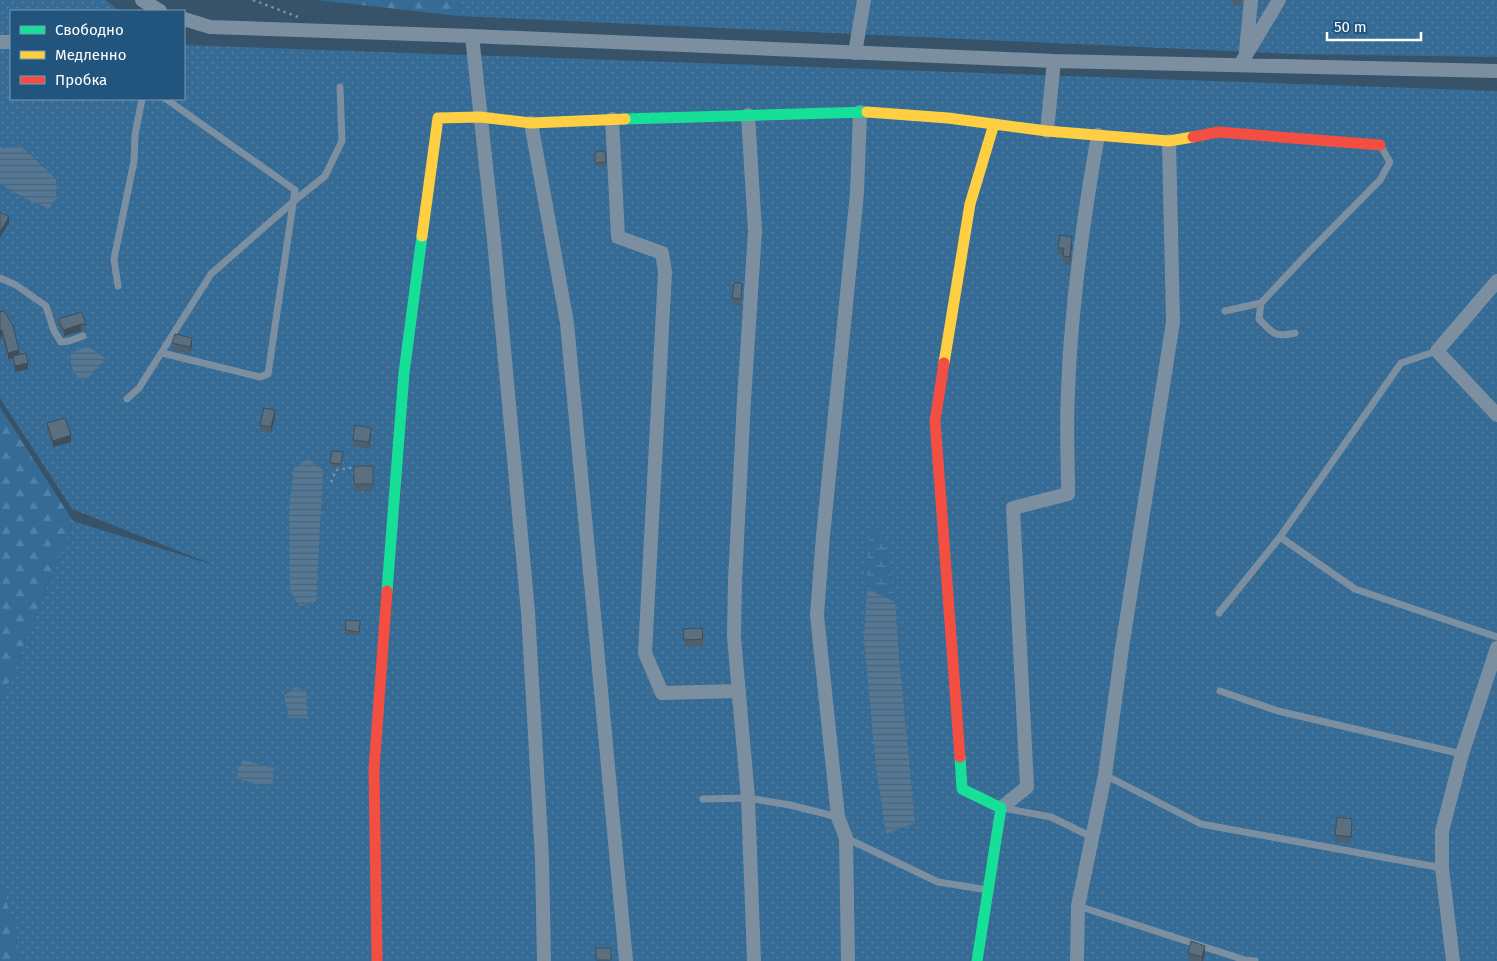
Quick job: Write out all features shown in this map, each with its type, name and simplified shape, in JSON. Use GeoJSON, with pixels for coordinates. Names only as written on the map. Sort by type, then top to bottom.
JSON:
{"type":"FeatureCollection","features":[{"type":"Feature","properties":{"kind":"street"},"geometry":{"type":"LineString","coordinates":[[142,0],[158,10]]}},
{"type":"Feature","properties":{"kind":"street"},"geometry":{"type":"LineString","coordinates":[[855,53],[864,0]]}},
{"type":"Feature","properties":{"kind":"street"},"geometry":{"type":"LineString","coordinates":[[1243,60],[1251,0]]}},
{"type":"Feature","properties":{"kind":"street"},"geometry":{"type":"LineString","coordinates":[[1243,60],[1279,0]]}},
{"type":"Feature","properties":{"kind":"street"},"geometry":{"type":"LineString","coordinates":[[185,19],[210,27],[472,36],[1054,61],[1243,60],[1497,71]]}},
{"type":"Feature","properties":{"kind":"street"},"geometry":{"type":"LineString","coordinates":[[472,36],[495,250],[528,612],[542,858],[544,961]]}},
{"type":"Feature","properties":{"kind":"street"},"geometry":{"type":"LineString","coordinates":[[1047,131],[1054,61]]}},
{"type":"Feature","properties":{"kind":"street"},"geometry":{"type":"LineString","coordinates":[[377,961],[374,769],[404,372],[438,118],[480,117],[531,122],[860,112],[948,118],[1047,131],[1170,141],[1218,132],[1380,145]]}},
{"type":"Feature","properties":{"kind":"street"},"geometry":{"type":"LineString","coordinates":[[848,961],[846,838],[838,817],[818,614],[822,536],[857,193],[860,112]]}},
{"type":"Feature","properties":{"kind":"street"},"geometry":{"type":"LineString","coordinates":[[748,115],[755,231],[744,400],[734,637],[748,798],[754,961]]}},
{"type":"Feature","properties":{"kind":"street"},"geometry":{"type":"LineString","coordinates":[[612,119],[618,236],[662,253],[665,272],[645,653],[662,693],[739,691]]}},
{"type":"Feature","properties":{"kind":"street"},"geometry":{"type":"LineString","coordinates":[[531,122],[567,323],[626,961]]}},
{"type":"Feature","properties":{"kind":"street"},"geometry":{"type":"LineString","coordinates":[[994,124],[970,204],[935,421],[962,789],[1001,808]]}},
{"type":"Feature","properties":{"kind":"street"},"geometry":{"type":"LineString","coordinates":[[977,961],[1001,808],[1027,787],[1014,508],[1068,494],[1068,394],[1071,333],[1088,196],[1098,135]]}},
{"type":"Feature","properties":{"kind":"street"},"geometry":{"type":"LineString","coordinates":[[1077,961],[1078,906],[1105,775],[1122,648],[1173,322],[1170,141]]}},
{"type":"Feature","properties":{"kind":"street"},"geometry":{"type":"LineString","coordinates":[[1497,281],[1437,351],[1497,415]]}},
{"type":"Feature","properties":{"kind":"street"},"geometry":{"type":"LineString","coordinates":[[1452,961],[1442,868],[1442,831],[1462,754],[1497,648]]}},
{"type":"Feature","properties":{"kind":"lane"},"geometry":{"type":"LineString","coordinates":[[128,399],[138,388],[162,353],[172,333],[211,274],[325,176],[342,141],[340,86]]}},
{"type":"Feature","properties":{"kind":"lane"},"geometry":{"type":"LineString","coordinates":[[118,286],[114,259],[134,161],[135,135],[142,100]]}},
{"type":"Feature","properties":{"kind":"lane"},"geometry":{"type":"LineString","coordinates":[[162,353],[260,377],[268,374],[295,190],[167,100]]}},
{"type":"Feature","properties":{"kind":"lane"},"geometry":{"type":"LineString","coordinates":[[1225,311],[1261,303],[1380,180],[1390,162],[1380,145]]}},
{"type":"Feature","properties":{"kind":"lane"},"geometry":{"type":"LineString","coordinates":[[0,278],[16,285],[46,306],[54,331],[61,342],[69,342],[83,336]]}},
{"type":"Feature","properties":{"kind":"lane"},"geometry":{"type":"LineString","coordinates":[[1261,303],[1259,319],[1270,332],[1283,336],[1295,333]]}},
{"type":"Feature","properties":{"kind":"lane"},"geometry":{"type":"LineString","coordinates":[[1219,613],[1280,537],[1401,363],[1437,351]]}},
{"type":"Feature","properties":{"kind":"lane"},"geometry":{"type":"LineString","coordinates":[[1280,537],[1355,589],[1497,638]]}},
{"type":"Feature","properties":{"kind":"lane"},"geometry":{"type":"LineString","coordinates":[[1220,691],[1278,711],[1462,754]]}},
{"type":"Feature","properties":{"kind":"lane"},"geometry":{"type":"LineString","coordinates":[[1105,775],[1201,824],[1442,868]]}},
{"type":"Feature","properties":{"kind":"lane"},"geometry":{"type":"LineString","coordinates":[[703,799],[748,798],[790,804],[838,817]]}},
{"type":"Feature","properties":{"kind":"lane"},"geometry":{"type":"LineString","coordinates":[[1001,808],[1051,817],[1092,837]]}},
{"type":"Feature","properties":{"kind":"lane"},"geometry":{"type":"LineString","coordinates":[[846,838],[938,882],[988,890]]}},
{"type":"Feature","properties":{"kind":"lane"},"geometry":{"type":"LineString","coordinates":[[1078,906],[1245,960],[1255,961]]}},
{"type":"Feature","properties":{"kind":"path"},"geometry":{"type":"LineString","coordinates":[[358,462],[358,473]]}},
{"type":"Feature","properties":{"kind":"path"},"geometry":{"type":"LineString","coordinates":[[330,482],[336,470],[358,467]]}},
{"type":"Feature","properties":{"kind":"green space"},"geometry":{"type":"Polygon","coordinates":[[[0,0],[105,0],[119,10],[10,10],[10,100],[185,100],[185,45],[1497,91],[1497,961],[18,961],[16,929],[0,883],[0,705],[73,521],[214,565],[72,509],[0,398],[0,0]]]}},
{"type":"Feature","properties":{"kind":"green space"},"geometry":{"type":"Polygon","coordinates":[[[317,0],[460,0],[459,16],[317,0]]]}},
{"type":"Feature","properties":{"kind":"green space"},"geometry":{"type":"Polygon","coordinates":[[[460,0],[1497,0],[1497,57],[1294,54],[459,16],[460,0]]]}},
{"type":"Feature","properties":{"kind":"green space"},"geometry":{"type":"Polygon","coordinates":[[[0,407],[73,521],[0,705],[0,407]]]}},
{"type":"Feature","properties":{"kind":"green space"},"geometry":{"type":"Polygon","coordinates":[[[872,530],[886,541],[895,602],[867,589],[867,550],[872,530]]]}},
{"type":"Feature","properties":{"kind":"green space"},"geometry":{"type":"Polygon","coordinates":[[[0,883],[16,929],[18,961],[0,961],[0,883]]]}},
{"type":"Feature","properties":{"kind":"shaded area"},"geometry":{"type":"Polygon","coordinates":[[[20,145],[56,179],[56,198],[50,208],[24,197],[0,183],[0,146],[7,149],[20,145]]]}},
{"type":"Feature","properties":{"kind":"shaded area"},"geometry":{"type":"Polygon","coordinates":[[[87,346],[105,358],[89,377],[83,380],[76,375],[73,369],[71,353],[87,346]]]}},
{"type":"Feature","properties":{"kind":"shaded area"},"geometry":{"type":"Polygon","coordinates":[[[308,459],[323,470],[316,601],[300,606],[290,592],[289,509],[294,468],[308,459]]]}},
{"type":"Feature","properties":{"kind":"shaded area"},"geometry":{"type":"Polygon","coordinates":[[[867,589],[895,602],[915,823],[886,834],[876,767],[864,640],[867,589]]]}},
{"type":"Feature","properties":{"kind":"shaded area"},"geometry":{"type":"Polygon","coordinates":[[[295,687],[306,691],[307,718],[289,718],[284,696],[295,687]]]}},
{"type":"Feature","properties":{"kind":"shaded area"},"geometry":{"type":"Polygon","coordinates":[[[243,760],[274,768],[272,784],[258,785],[239,779],[237,772],[243,760]]]}},
{"type":"Feature","properties":{"kind":"building"},"geometry":{"type":"Polygon","coordinates":[[[605,151],[606,162],[595,163],[595,152],[605,151]]]}},
{"type":"Feature","properties":{"kind":"building"},"geometry":{"type":"Polygon","coordinates":[[[0,212],[9,217],[0,232],[0,212]]]}},
{"type":"Feature","properties":{"kind":"building"},"geometry":{"type":"Polygon","coordinates":[[[1060,235],[1072,237],[1070,257],[1063,256],[1064,248],[1058,248],[1060,235]]]}},
{"type":"Feature","properties":{"kind":"building"},"geometry":{"type":"Polygon","coordinates":[[[734,283],[742,283],[741,299],[732,298],[734,283]]]}},
{"type":"Feature","properties":{"kind":"building"},"geometry":{"type":"Polygon","coordinates":[[[0,311],[5,312],[13,326],[19,350],[8,353],[2,330],[0,331],[0,311]]]}},
{"type":"Feature","properties":{"kind":"building"},"geometry":{"type":"Polygon","coordinates":[[[82,312],[86,325],[81,324],[64,330],[58,319],[82,312]]]}},
{"type":"Feature","properties":{"kind":"building"},"geometry":{"type":"Polygon","coordinates":[[[175,334],[192,338],[190,347],[172,343],[175,334]]]}},
{"type":"Feature","properties":{"kind":"building"},"geometry":{"type":"Polygon","coordinates":[[[26,353],[28,363],[15,366],[13,356],[26,353]]]}},
{"type":"Feature","properties":{"kind":"building"},"geometry":{"type":"Polygon","coordinates":[[[264,408],[275,410],[271,427],[260,425],[264,408]]]}},
{"type":"Feature","properties":{"kind":"building"},"geometry":{"type":"Polygon","coordinates":[[[65,418],[71,435],[53,441],[47,423],[65,418]]]}},
{"type":"Feature","properties":{"kind":"building"},"geometry":{"type":"Polygon","coordinates":[[[355,425],[371,428],[369,442],[353,440],[355,425]]]}},
{"type":"Feature","properties":{"kind":"building"},"geometry":{"type":"Polygon","coordinates":[[[332,451],[343,452],[341,464],[330,463],[332,451]]]}},
{"type":"Feature","properties":{"kind":"building"},"geometry":{"type":"Polygon","coordinates":[[[354,466],[373,466],[373,484],[354,484],[354,466]]]}},
{"type":"Feature","properties":{"kind":"building"},"geometry":{"type":"Polygon","coordinates":[[[346,620],[360,621],[359,632],[345,630],[346,620]]]}},
{"type":"Feature","properties":{"kind":"building"},"geometry":{"type":"Polygon","coordinates":[[[702,628],[703,639],[684,640],[683,629],[702,628]]]}},
{"type":"Feature","properties":{"kind":"building"},"geometry":{"type":"Polygon","coordinates":[[[1337,817],[1352,819],[1351,837],[1335,835],[1337,817]]]}},
{"type":"Feature","properties":{"kind":"building"},"geometry":{"type":"Polygon","coordinates":[[[1191,941],[1205,946],[1202,957],[1188,953],[1191,941]]]}},
{"type":"Feature","properties":{"kind":"building"},"geometry":{"type":"Polygon","coordinates":[[[596,948],[611,948],[611,960],[596,960],[596,948]]]}},
{"type":"Feature","properties":{"kind":"traffic: fast"},"geometry":{"type":"LineString","coordinates":[[625,119],[867,112]]}},
{"type":"Feature","properties":{"kind":"traffic: fast"},"geometry":{"type":"LineString","coordinates":[[387,591],[404,373],[422,236]]}},
{"type":"Feature","properties":{"kind":"traffic: fast"},"geometry":{"type":"LineString","coordinates":[[960,757],[962,789],[1001,808],[977,961]]}},
{"type":"Feature","properties":{"kind":"traffic: slow"},"geometry":{"type":"LineString","coordinates":[[867,112],[948,118],[1047,131],[1169,141],[1193,137]]}},
{"type":"Feature","properties":{"kind":"traffic: slow"},"geometry":{"type":"LineString","coordinates":[[422,236],[438,118],[480,117],[531,123],[625,119]]}},
{"type":"Feature","properties":{"kind":"traffic: slow"},"geometry":{"type":"LineString","coordinates":[[944,363],[970,204],[994,124]]}},
{"type":"Feature","properties":{"kind":"traffic: jam"},"geometry":{"type":"LineString","coordinates":[[1193,137],[1218,132],[1380,145]]}},
{"type":"Feature","properties":{"kind":"traffic: jam"},"geometry":{"type":"LineString","coordinates":[[944,363],[935,421],[960,757]]}},
{"type":"Feature","properties":{"kind":"traffic: jam"},"geometry":{"type":"LineString","coordinates":[[377,961],[374,769],[387,591]]}}]}
